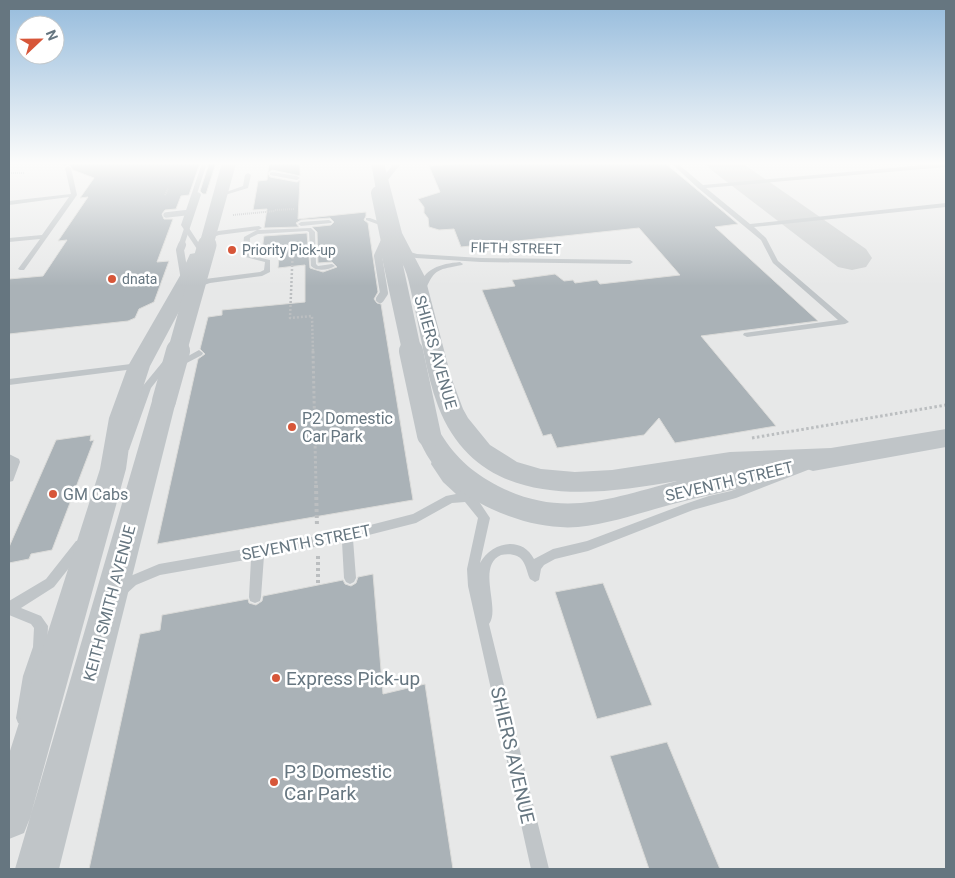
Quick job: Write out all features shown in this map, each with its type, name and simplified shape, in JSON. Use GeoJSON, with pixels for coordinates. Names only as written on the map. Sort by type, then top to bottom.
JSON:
{"type":"FeatureCollection","features":[{"type":"Feature","properties":{"kind":"street","name":"KEITH SMITH AVENUE"},"geometry":{"type":"LineString","coordinates":[[37,869],[108,607],[153,381],[163,320],[190,274],[200,245],[205,204]]}},
{"type":"Feature","properties":{"kind":"street","name":"KEITH SMITH AVENUE"},"geometry":{"type":"LineString","coordinates":[[10,815],[113,469],[121,418],[153,381],[190,307],[218,204]]}},
{"type":"Feature","properties":{"kind":"street","name":"SHIERS AVENUE"},"geometry":{"type":"LineString","coordinates":[[381,204],[390,233],[412,267],[446,396],[458,423],[468,438],[480,450],[505,468],[550,482],[584,483],[626,479],[718,464],[829,458]]}},
{"type":"Feature","properties":{"kind":"street","name":"SHIERS AVENUE"},"geometry":{"type":"LineString","coordinates":[[385,204],[429,435]]}},
{"type":"Feature","properties":{"kind":"street","name":"SEVENTH STREET"},"geometry":{"type":"LineString","coordinates":[[429,435],[448,467],[482,491],[512,507],[550,516],[592,514],[618,509],[674,492],[829,458],[946,438]]}},
{"type":"Feature","properties":{"kind":"lane"},"geometry":{"type":"LineString","coordinates":[[22,269],[68,204]]}},
{"type":"Feature","properties":{"kind":"lane"},"geometry":{"type":"LineString","coordinates":[[191,204],[184,225],[200,245],[207,236],[218,232],[326,222],[317,221],[316,217]]}},
{"type":"Feature","properties":{"kind":"lane"},"geometry":{"type":"LineString","coordinates":[[190,307],[180,250],[192,212],[199,204]]}},
{"type":"Feature","properties":{"kind":"lane"},"geometry":{"type":"LineString","coordinates":[[721,204],[764,240],[775,262],[845,322],[747,335]]}},
{"type":"Feature","properties":{"kind":"lane"},"geometry":{"type":"LineString","coordinates":[[748,226],[946,205]]}},
{"type":"Feature","properties":{"kind":"lane"},"geometry":{"type":"LineString","coordinates":[[166,215],[192,212]]}},
{"type":"Feature","properties":{"kind":"lane"},"geometry":{"type":"LineString","coordinates":[[368,219],[378,221],[390,233],[378,256],[384,293],[380,299]]}},
{"type":"Feature","properties":{"kind":"lane"},"geometry":{"type":"LineString","coordinates":[[153,381],[184,344],[201,284],[213,280],[265,273],[268,270],[269,262],[245,256],[247,237],[257,232],[306,228],[312,232],[313,265],[317,268],[332,266]]}},
{"type":"Feature","properties":{"kind":"lane"},"geometry":{"type":"LineString","coordinates":[[9,240],[45,237]]}},
{"type":"Feature","properties":{"kind":"lane","name":"FIFTH STREET"},"geometry":{"type":"LineString","coordinates":[[403,252],[416,256],[481,260],[630,262]]}},
{"type":"Feature","properties":{"kind":"lane"},"geometry":{"type":"LineString","coordinates":[[375,262],[397,260],[405,262],[412,267]]}},
{"type":"Feature","properties":{"kind":"lane"},"geometry":{"type":"LineString","coordinates":[[421,296],[424,279],[432,271],[443,266],[481,260]]}},
{"type":"Feature","properties":{"kind":"lane"},"geometry":{"type":"LineString","coordinates":[[9,382],[153,381],[199,353]]}},
{"type":"Feature","properties":{"kind":"lane"},"geometry":{"type":"LineString","coordinates":[[429,435],[432,454],[442,475],[452,486],[467,497]]}},
{"type":"Feature","properties":{"kind":"lane"},"geometry":{"type":"LineString","coordinates":[[9,458],[15,462],[9,478]]}},
{"type":"Feature","properties":{"kind":"lane"},"geometry":{"type":"LineString","coordinates":[[489,652],[485,600],[486,564],[493,554],[501,549],[512,548],[522,552],[529,559],[534,576],[535,567],[540,561],[553,554],[588,546],[709,500],[732,496],[829,458]]}},
{"type":"Feature","properties":{"kind":"lane","name":"SEVENTH STREET"},"geometry":{"type":"LineString","coordinates":[[108,607],[123,588],[145,574],[159,570],[348,536],[416,518],[450,499],[467,497],[488,498],[512,507]]}},
{"type":"Feature","properties":{"kind":"lane","name":"SHIERS AVENUE"},"geometry":{"type":"LineString","coordinates":[[467,497],[482,513],[484,523],[473,569],[474,586],[540,869]]}},
{"type":"Feature","properties":{"kind":"lane"},"geometry":{"type":"LineString","coordinates":[[9,609],[50,582],[61,572],[97,522]]}},
{"type":"Feature","properties":{"kind":"lane"},"geometry":{"type":"LineString","coordinates":[[348,536],[350,578]]}},
{"type":"Feature","properties":{"kind":"lane"},"geometry":{"type":"LineString","coordinates":[[255,597],[258,551]]}},
{"type":"Feature","properties":{"kind":"lane"},"geometry":{"type":"LineString","coordinates":[[9,609],[36,620],[41,626],[42,635],[25,701],[10,815]]}},
{"type":"Feature","properties":{"kind":"path"},"geometry":{"type":"LineString","coordinates":[[275,210],[295,209]]}},
{"type":"Feature","properties":{"kind":"path"},"geometry":{"type":"LineString","coordinates":[[293,229],[290,318],[312,316],[318,585]]}},
{"type":"Feature","properties":{"kind":"path"},"geometry":{"type":"LineString","coordinates":[[746,439],[946,405]]}},
{"type":"Feature","properties":{"kind":"shaded area"},"geometry":{"type":"Polygon","coordinates":[[[9,204],[946,204],[946,869],[9,869],[9,204]]]}},
{"type":"Feature","properties":{"kind":"building"},"geometry":{"type":"Polygon","coordinates":[[[83,204],[178,204],[176,209],[165,210],[162,214],[164,219],[173,219],[157,262],[169,261],[154,302],[139,309],[135,318],[128,321],[9,334],[9,279],[43,276],[67,240],[58,241],[83,204]]]}},
{"type":"Feature","properties":{"kind":"building","name":"P2 Domestic Car Park"},"geometry":{"type":"Polygon","coordinates":[[[254,204],[299,204],[298,219],[366,212],[364,220],[368,223],[378,292],[374,299],[377,303],[381,304],[413,500],[157,544],[198,359],[205,354],[200,349],[208,317],[222,315],[222,310],[305,302],[305,265],[278,268],[280,249],[262,250],[264,236],[307,233],[310,268],[323,272],[337,267],[332,262],[318,263],[317,232],[312,227],[331,225],[334,222],[330,218],[301,220],[296,223],[299,227],[264,228],[267,209],[253,210],[254,204]]]}},
{"type":"Feature","properties":{"kind":"building"},"geometry":{"type":"Polygon","coordinates":[[[422,204],[714,204],[738,224],[715,227],[818,321],[701,336],[776,426],[675,443],[659,418],[644,435],[557,448],[551,434],[543,436],[482,290],[515,286],[512,280],[555,274],[564,281],[573,280],[575,283],[597,280],[600,284],[680,275],[639,228],[461,247],[454,229],[439,230],[429,227],[422,204]]]}},
{"type":"Feature","properties":{"kind":"building","name":"GM Cabs"},"geometry":{"type":"Polygon","coordinates":[[[91,435],[90,441],[94,440],[52,550],[31,554],[29,559],[9,563],[9,547],[56,440],[91,435]]]}},
{"type":"Feature","properties":{"kind":"building","name":"P3 Domestic Car Park"},"geometry":{"type":"Polygon","coordinates":[[[373,574],[383,694],[425,684],[453,869],[89,869],[140,634],[160,630],[162,615],[248,599],[249,603],[256,605],[262,601],[263,596],[343,580],[345,584],[351,586],[356,583],[358,577],[373,574]]]}},
{"type":"Feature","properties":{"kind":"building"},"geometry":{"type":"Polygon","coordinates":[[[603,583],[652,705],[597,719],[555,592],[603,583]]]}},
{"type":"Feature","properties":{"kind":"building"},"geometry":{"type":"Polygon","coordinates":[[[667,742],[720,869],[649,869],[610,756],[667,742]]]}},
{"type":"Feature","properties":{"kind":"taxiway"},"geometry":{"type":"LineString","coordinates":[[778,204],[852,258]]}},
{"type":"Feature","properties":{"kind":"place","name":"Priority Pick-up"},"geometry":{"type":"Point","coordinates":[232,250]}},
{"type":"Feature","properties":{"kind":"place","name":"dnata"},"geometry":{"type":"Point","coordinates":[112,279]}},
{"type":"Feature","properties":{"kind":"place","name":"P2 Domestic Car Park"},"geometry":{"type":"Point","coordinates":[292,427]}},
{"type":"Feature","properties":{"kind":"place","name":"GM Cabs"},"geometry":{"type":"Point","coordinates":[53,494]}},
{"type":"Feature","properties":{"kind":"place","name":"Express Pick-up"},"geometry":{"type":"Point","coordinates":[276,678]}},
{"type":"Feature","properties":{"kind":"place","name":"P3 Domestic Car Park"},"geometry":{"type":"Point","coordinates":[274,782]}}]}
